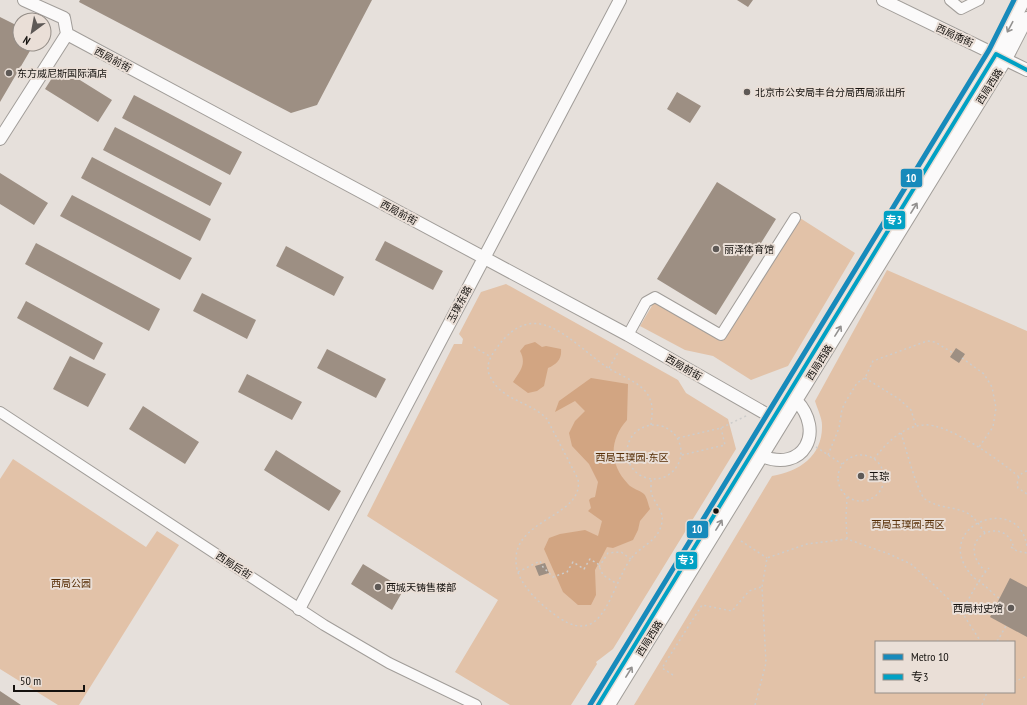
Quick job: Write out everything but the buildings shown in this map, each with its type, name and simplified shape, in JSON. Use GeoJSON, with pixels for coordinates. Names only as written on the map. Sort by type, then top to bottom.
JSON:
{"type":"FeatureCollection","features":[{"type":"Feature","properties":{"kind":"street"},"geometry":{"type":"LineString","coordinates":[[0,138],[67,34],[64,18],[24,0]]}},
{"type":"Feature","properties":{"kind":"street","name":"玉璞东路"},"geometry":{"type":"LineString","coordinates":[[299,609],[620,0]]}},
{"type":"Feature","properties":{"kind":"street","name":"西局南街"},"geometry":{"type":"LineString","coordinates":[[883,0],[1001,56],[1027,70]]}},
{"type":"Feature","properties":{"kind":"street"},"geometry":{"type":"LineString","coordinates":[[950,0],[961,9],[979,0]]}},
{"type":"Feature","properties":{"kind":"street","name":"西局西路"},"geometry":{"type":"LineString","coordinates":[[608,705],[762,456],[777,421],[796,400],[1001,56],[1024,0]]}},
{"type":"Feature","properties":{"kind":"street","name":"西局西路"},"geometry":{"type":"LineString","coordinates":[[598,705],[777,421],[1001,56],[1027,18]]}},
{"type":"Feature","properties":{"kind":"street","name":"西局前街"},"geometry":{"type":"LineString","coordinates":[[67,34],[628,335],[777,421]]}},
{"type":"Feature","properties":{"kind":"street"},"geometry":{"type":"LineString","coordinates":[[628,335],[646,302],[655,297],[721,335],[795,218]]}},
{"type":"Feature","properties":{"kind":"street"},"geometry":{"type":"LineString","coordinates":[[762,456],[776,460],[792,458],[804,448],[811,434],[809,418],[796,400]]}},
{"type":"Feature","properties":{"kind":"street","name":"西局后街"},"geometry":{"type":"LineString","coordinates":[[0,412],[299,609],[389,663],[476,705]]}},
{"type":"Feature","properties":{"kind":"path"},"geometry":{"type":"LineString","coordinates":[[651,425],[652,408],[646,392],[609,368],[564,334],[549,325],[536,323],[525,324],[512,331],[499,345],[491,357],[488,371],[494,383],[510,398],[538,412],[547,419],[575,473],[578,483],[578,492],[569,503],[534,527],[524,536],[517,556],[518,572],[528,589],[552,613],[569,622],[584,626],[591,624],[600,617],[607,607],[617,584],[631,559],[650,543],[662,522],[661,510],[651,492],[651,479]]}},
{"type":"Feature","properties":{"kind":"path"},"geometry":{"type":"LineString","coordinates":[[828,455],[839,428],[842,409],[857,382],[865,378],[873,361],[927,341],[935,342],[953,353]]}},
{"type":"Feature","properties":{"kind":"path"},"geometry":{"type":"LineString","coordinates":[[474,347],[491,357]]}},
{"type":"Feature","properties":{"kind":"path"},"geometry":{"type":"LineString","coordinates":[[609,368],[619,350]]}},
{"type":"Feature","properties":{"kind":"path"},"geometry":{"type":"LineString","coordinates":[[962,358],[984,374],[992,387],[996,408],[993,427],[979,447]]}},
{"type":"Feature","properties":{"kind":"path"},"geometry":{"type":"LineString","coordinates":[[865,378],[900,399],[911,410],[916,426]]}},
{"type":"Feature","properties":{"kind":"path"},"geometry":{"type":"LineString","coordinates":[[678,438],[721,428],[759,410]]}},
{"type":"Feature","properties":{"kind":"path"},"geometry":{"type":"LineString","coordinates":[[874,459],[881,449],[901,433],[916,426],[925,424],[946,430],[979,447],[1004,464],[1018,477],[1018,488],[1027,494]]}},
{"type":"Feature","properties":{"kind":"path"},"geometry":{"type":"LineString","coordinates":[[651,425],[664,426],[672,431],[678,438],[682,455],[674,471],[667,476],[651,479],[642,477],[634,471],[629,463],[627,454],[627,445],[631,436],[638,430],[651,425]]}},
{"type":"Feature","properties":{"kind":"path"},"geometry":{"type":"LineString","coordinates":[[682,455],[725,445],[721,428]]}},
{"type":"Feature","properties":{"kind":"path"},"geometry":{"type":"LineString","coordinates":[[901,433],[914,471],[916,485],[925,499],[936,505],[968,514],[978,522],[985,533]]}},
{"type":"Feature","properties":{"kind":"path"},"geometry":{"type":"LineString","coordinates":[[808,441],[842,464]]}},
{"type":"Feature","properties":{"kind":"path"},"geometry":{"type":"LineString","coordinates":[[863,455],[874,459],[882,468],[884,476],[884,484],[880,491],[868,501],[861,502],[847,497],[842,492],[837,478],[842,464],[855,456],[863,455]]}},
{"type":"Feature","properties":{"kind":"path"},"geometry":{"type":"LineString","coordinates":[[1018,477],[1027,471]]}},
{"type":"Feature","properties":{"kind":"path"},"geometry":{"type":"LineString","coordinates":[[847,497],[846,518],[848,539]]}},
{"type":"Feature","properties":{"kind":"path"},"geometry":{"type":"LineString","coordinates":[[999,598],[970,574],[964,565],[961,555],[961,544],[965,534],[978,522],[992,518],[1003,519],[1013,524],[1021,532],[1027,547]]}},
{"type":"Feature","properties":{"kind":"path"},"geometry":{"type":"LineString","coordinates":[[986,572],[976,560],[974,551],[976,542],[985,533],[994,531],[1007,535],[1013,543],[1014,549]]}},
{"type":"Feature","properties":{"kind":"path"},"geometry":{"type":"LineString","coordinates":[[767,558],[807,544],[848,539],[889,554],[911,564],[960,611],[980,641]]}},
{"type":"Feature","properties":{"kind":"path"},"geometry":{"type":"LineString","coordinates":[[741,540],[767,558]]}},
{"type":"Feature","properties":{"kind":"path"},"geometry":{"type":"LineString","coordinates":[[1011,547],[1027,553]]}},
{"type":"Feature","properties":{"kind":"path"},"geometry":{"type":"LineString","coordinates":[[599,565],[608,553],[621,552],[631,559]]}},
{"type":"Feature","properties":{"kind":"path"},"geometry":{"type":"LineString","coordinates":[[755,705],[766,663],[762,587],[767,558]]}},
{"type":"Feature","properties":{"kind":"path"},"geometry":{"type":"LineString","coordinates":[[518,572],[540,561],[543,567],[554,577],[567,572],[573,562],[584,569],[590,559],[599,565],[603,575],[617,584]]}},
{"type":"Feature","properties":{"kind":"path"},"geometry":{"type":"LineString","coordinates":[[960,611],[970,599],[978,581],[989,568]]}},
{"type":"Feature","properties":{"kind":"path"},"geometry":{"type":"LineString","coordinates":[[673,675],[662,668],[702,605],[732,611],[748,591],[762,587]]}},
{"type":"Feature","properties":{"kind":"path"},"geometry":{"type":"LineString","coordinates":[[995,641],[998,640],[1006,626]]}},
{"type":"Feature","properties":{"kind":"path"},"geometry":{"type":"LineString","coordinates":[[1015,682],[1027,676]]}},
{"type":"Feature","properties":{"kind":"path"},"geometry":{"type":"LineString","coordinates":[[982,705],[988,693]]}},
{"type":"Feature","properties":{"kind":"green space"},"geometry":{"type":"Polygon","coordinates":[[[800,218],[855,253],[788,366],[751,380],[713,356],[685,350],[640,326],[653,304],[657,302],[722,340],[800,218]]]}},
{"type":"Feature","properties":{"kind":"green space","name":"西局玉璞园-西区"},"geometry":{"type":"Polygon","coordinates":[[[887,270],[1027,331],[1027,705],[634,705],[772,476],[792,471],[808,460],[814,453],[819,445],[821,436],[822,422],[815,401],[887,270]]]}},
{"type":"Feature","properties":{"kind":"green space","name":"西局玉璞园-东区"},"geometry":{"type":"Polygon","coordinates":[[[506,284],[678,380],[686,393],[728,419],[736,449],[613,649],[596,662],[597,664],[571,705],[510,705],[455,672],[498,600],[367,516],[454,344],[462,344],[463,339],[459,334],[481,292],[506,284]]]}},
{"type":"Feature","properties":{"kind":"green space","name":"西局公园"},"geometry":{"type":"Polygon","coordinates":[[[13,459],[146,547],[157,531],[179,545],[79,705],[58,705],[0,669],[0,479],[13,459]]]}},
{"type":"Feature","properties":{"kind":"shaded area"},"geometry":{"type":"Polygon","coordinates":[[[535,342],[542,347],[546,346],[561,349],[561,356],[554,365],[548,368],[544,386],[537,391],[528,393],[513,382],[523,364],[520,351],[525,345],[535,342]]]}},
{"type":"Feature","properties":{"kind":"shaded area"},"geometry":{"type":"Polygon","coordinates":[[[591,378],[628,384],[627,420],[621,428],[614,444],[615,460],[617,468],[628,484],[645,495],[650,509],[640,521],[638,530],[633,540],[613,548],[607,547],[595,570],[596,595],[591,605],[578,605],[563,592],[544,549],[549,538],[560,534],[585,530],[598,536],[602,521],[588,511],[591,508],[589,500],[595,497],[598,482],[589,464],[572,446],[569,433],[575,421],[585,411],[575,401],[555,412],[559,401],[591,378]]]}},
{"type":"Feature","properties":{"kind":"metro line","name":"10"},"geometry":{"type":"LineString","coordinates":[[590,705],[989,50],[1014,0]]}},
{"type":"Feature","properties":{"kind":"transit line","name":"专3"},"geometry":{"type":"LineString","coordinates":[[598,705],[996,54],[1027,70]]}},
{"type":"Feature","properties":{"kind":"place","name":"东方威尼斯国际酒店"},"geometry":{"type":"Point","coordinates":[9,73]}},
{"type":"Feature","properties":{"kind":"place","name":"北京市公安局丰台分局西局派出所"},"geometry":{"type":"Point","coordinates":[747,92]}},
{"type":"Feature","properties":{"kind":"place","name":"丽泽体育馆"},"geometry":{"type":"Point","coordinates":[716,249]}},
{"type":"Feature","properties":{"kind":"place","name":"玉琮"},"geometry":{"type":"Point","coordinates":[861,476]}},
{"type":"Feature","properties":{"kind":"place","name":"西城天铸售楼部"},"geometry":{"type":"Point","coordinates":[378,587]}},
{"type":"Feature","properties":{"kind":"place","name":"西局村史馆"},"geometry":{"type":"Point","coordinates":[1011,608]}}]}
